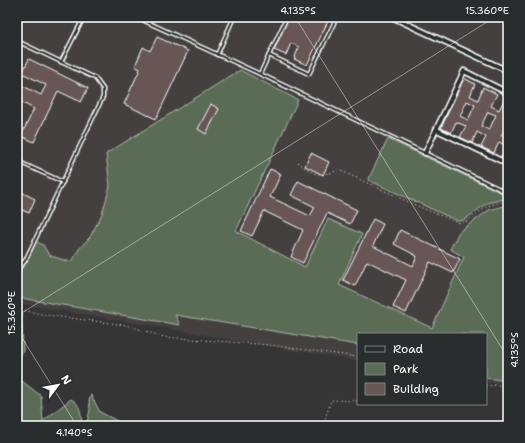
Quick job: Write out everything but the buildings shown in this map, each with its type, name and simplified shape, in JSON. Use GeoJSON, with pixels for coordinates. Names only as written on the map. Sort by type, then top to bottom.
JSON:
{"type":"FeatureCollection","features":[{"type":"Feature","properties":{"kind":"street"},"geometry":{"type":"LineString","coordinates":[[392,17],[508,71]]}},
{"type":"Feature","properties":{"kind":"street"},"geometry":{"type":"LineString","coordinates":[[425,153],[464,71],[508,93]]}},
{"type":"Feature","properties":{"kind":"street"},"geometry":{"type":"LineString","coordinates":[[437,130],[508,164]]}},
{"type":"Feature","properties":{"kind":"lane"},"geometry":{"type":"LineString","coordinates":[[61,62],[84,17]]}},
{"type":"Feature","properties":{"kind":"lane"},"geometry":{"type":"LineString","coordinates":[[136,17],[260,74],[508,193]]}},
{"type":"Feature","properties":{"kind":"lane"},"geometry":{"type":"LineString","coordinates":[[217,55],[234,17]]}},
{"type":"Feature","properties":{"kind":"lane"},"geometry":{"type":"LineString","coordinates":[[260,74],[286,17]]}},
{"type":"Feature","properties":{"kind":"lane"},"geometry":{"type":"LineString","coordinates":[[269,55],[309,74],[337,17]]}},
{"type":"Feature","properties":{"kind":"lane"},"geometry":{"type":"LineString","coordinates":[[17,41],[95,78],[103,90],[103,97],[63,182],[25,261],[17,270]]}},
{"type":"Feature","properties":{"kind":"lane"},"geometry":{"type":"LineString","coordinates":[[17,161],[63,182]]}},
{"type":"Feature","properties":{"kind":"path"},"geometry":{"type":"LineString","coordinates":[[298,162],[308,172],[322,176],[339,170],[459,224],[466,222],[487,206],[508,200]]}},
{"type":"Feature","properties":{"kind":"path"},"geometry":{"type":"LineString","coordinates":[[17,309],[46,315],[126,325],[164,337],[270,346],[357,357]]}},
{"type":"Feature","properties":{"kind":"path"},"geometry":{"type":"LineString","coordinates":[[487,386],[498,385],[508,388]]}},
{"type":"Feature","properties":{"kind":"path"},"geometry":{"type":"LineString","coordinates":[[323,426],[331,400],[357,401]]}},
{"type":"Feature","properties":{"kind":"shaded area"},"geometry":{"type":"Polygon","coordinates":[[[17,17],[508,17],[508,385],[487,382],[487,333],[357,333],[357,361],[17,303],[17,17]]]}},
{"type":"Feature","properties":{"kind":"green space"},"geometry":{"type":"Polygon","coordinates":[[[240,70],[298,100],[236,231],[305,267],[328,219],[362,234],[339,285],[432,328],[464,257],[450,249],[459,232],[489,210],[508,205],[508,381],[487,378],[487,333],[357,333],[357,345],[175,315],[180,325],[21,298],[18,271],[35,241],[43,245],[49,255],[66,261],[73,260],[79,249],[90,237],[102,214],[110,186],[106,154],[240,70]]]}},
{"type":"Feature","properties":{"kind":"green space"},"geometry":{"type":"Polygon","coordinates":[[[388,139],[508,196],[508,198],[487,203],[464,220],[458,221],[368,180],[388,139]]]}},
{"type":"Feature","properties":{"kind":"green space"},"geometry":{"type":"Polygon","coordinates":[[[17,313],[23,314],[23,351],[17,365],[17,313]]]}},
{"type":"Feature","properties":{"kind":"green space"},"geometry":{"type":"Polygon","coordinates":[[[17,377],[41,396],[43,421],[71,399],[79,407],[82,419],[81,426],[17,426],[17,377]]]}},
{"type":"Feature","properties":{"kind":"green space"},"geometry":{"type":"Polygon","coordinates":[[[91,395],[100,412],[127,426],[86,426],[90,410],[89,400],[91,395]]]}}]}
